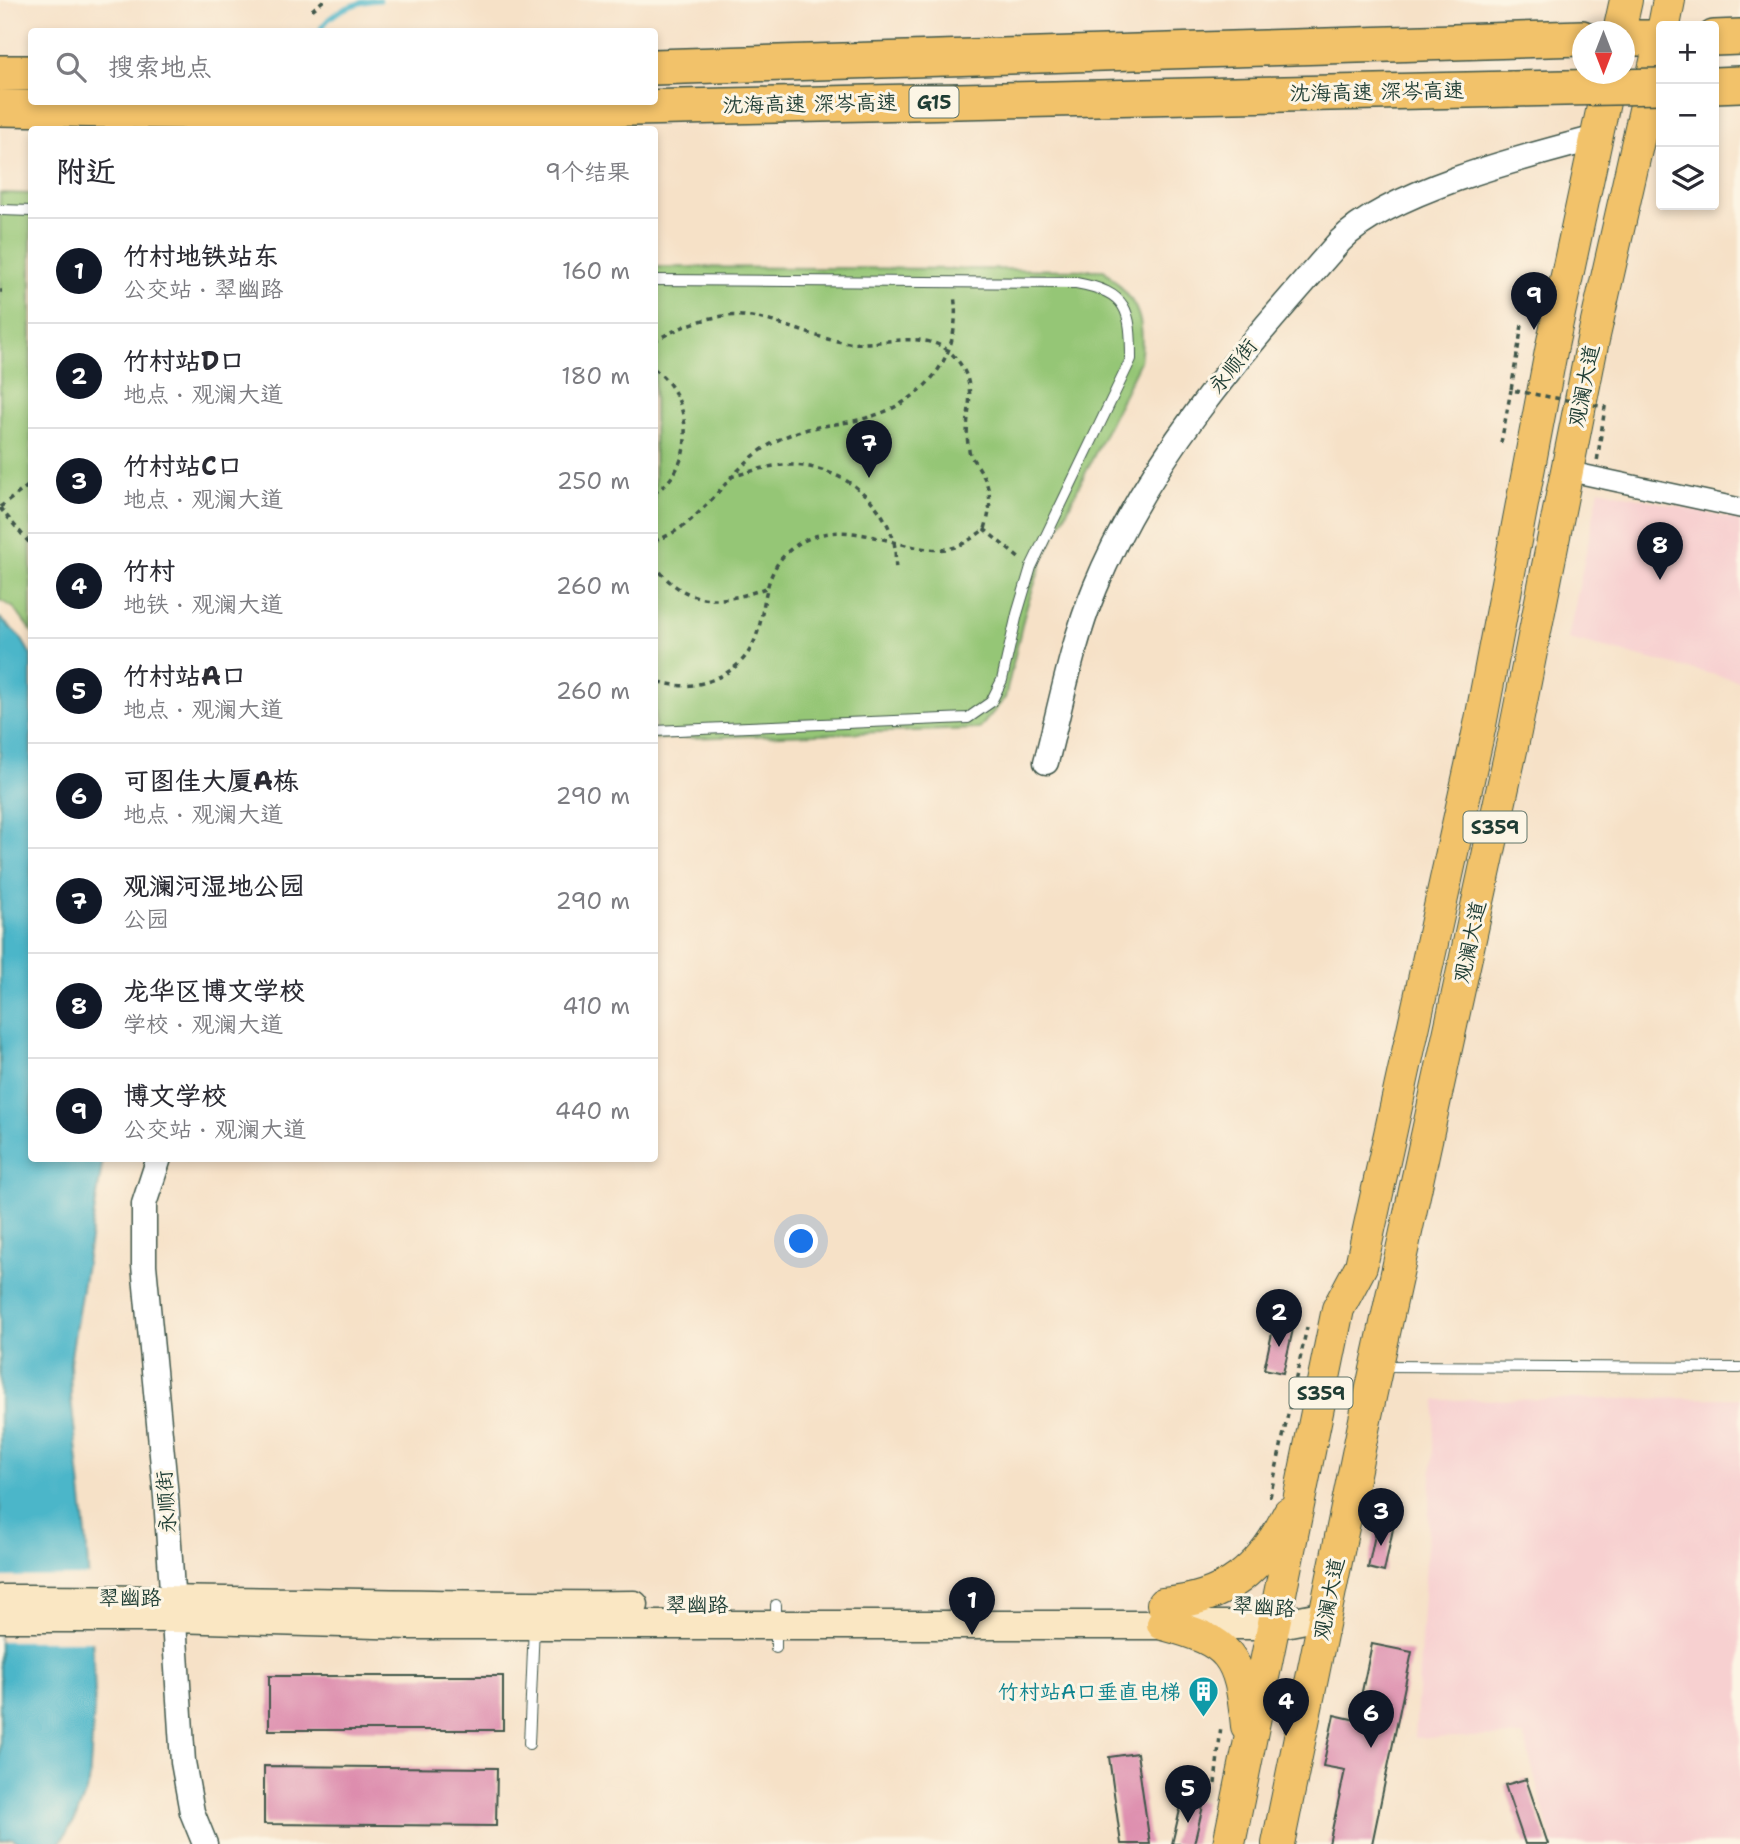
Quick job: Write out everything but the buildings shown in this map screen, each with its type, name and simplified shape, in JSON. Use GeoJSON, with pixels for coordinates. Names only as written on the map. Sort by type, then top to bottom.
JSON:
{"type":"FeatureCollection","features":[{"type":"Feature","properties":{"kind":"highway","name":"沈海高速 深岑高速"},"geometry":{"type":"LineString","coordinates":[[658,67],[1572,38]]}},
{"type":"Feature","properties":{"kind":"highway"},"geometry":{"type":"LineString","coordinates":[[1635,38],[1656,39]]}},
{"type":"Feature","properties":{"kind":"highway"},"geometry":{"type":"LineString","coordinates":[[0,73],[28,73]]}},
{"type":"Feature","properties":{"kind":"highway","name":"沈海高速 深岑高速"},"geometry":{"type":"LineString","coordinates":[[0,108],[356,114],[1656,86]]}},
{"type":"Feature","properties":{"kind":"main road"},"geometry":{"type":"LineString","coordinates":[[1621,21],[1626,0]]}},
{"type":"Feature","properties":{"kind":"main road"},"geometry":{"type":"LineString","coordinates":[[1665,21],[1670,0]]}},
{"type":"Feature","properties":{"kind":"main road","name":"观澜大道"},"geometry":{"type":"LineString","coordinates":[[1278,1844],[1377,1366],[1488,859],[1582,466],[1656,66]]}},
{"type":"Feature","properties":{"kind":"main road","name":"观澜大道"},"geometry":{"type":"LineString","coordinates":[[1229,1844],[1338,1309],[1361,1266],[1445,890],[1607,84]]}},
{"type":"Feature","properties":{"kind":"main road"},"geometry":{"type":"LineString","coordinates":[[1163,1614],[1216,1594],[1248,1572],[1279,1532],[1304,1476]]}},
{"type":"Feature","properties":{"kind":"main road","name":"翠幽路"},"geometry":{"type":"LineString","coordinates":[[0,1599],[135,1608],[485,1606],[776,1625]]}},
{"type":"Feature","properties":{"kind":"main road","name":"翠幽路"},"geometry":{"type":"LineString","coordinates":[[0,1618],[135,1608]]}},
{"type":"Feature","properties":{"kind":"main road","name":"翠幽路"},"geometry":{"type":"LineString","coordinates":[[173,1608],[534,1626],[776,1625],[1163,1614],[1326,1615]]}},
{"type":"Feature","properties":{"kind":"main road"},"geometry":{"type":"LineString","coordinates":[[1163,1614],[1210,1638],[1233,1661],[1245,1706],[1247,1763]]}},
{"type":"Feature","properties":{"kind":"street"},"geometry":{"type":"LineString","coordinates":[[1608,0],[1609,21]]}},
{"type":"Feature","properties":{"kind":"street","name":"永顺街"},"geometry":{"type":"LineString","coordinates":[[1046,762],[1064,685],[1094,590],[1141,498],[1187,424],[1233,363],[1352,229],[1385,208],[1520,159],[1596,138]]}},
{"type":"Feature","properties":{"kind":"street"},"geometry":{"type":"LineString","coordinates":[[1582,466],[1740,509]]}},
{"type":"Feature","properties":{"kind":"street","name":"永顺街"},"geometry":{"type":"LineString","coordinates":[[158,1162],[144,1204],[144,1265],[186,1789],[205,1844]]}},
{"type":"Feature","properties":{"kind":"lane"},"geometry":{"type":"LineString","coordinates":[[0,210],[28,211]]}},
{"type":"Feature","properties":{"kind":"lane"},"geometry":{"type":"LineString","coordinates":[[658,279],[1076,283],[1104,288],[1124,304],[1131,329],[1131,359],[1031,567],[1002,680],[991,702],[968,718],[658,731]]}},
{"type":"Feature","properties":{"kind":"lane"},"geometry":{"type":"LineString","coordinates":[[1377,1366],[1740,1368]]}},
{"type":"Feature","properties":{"kind":"lane"},"geometry":{"type":"LineString","coordinates":[[529,1744],[534,1626]]}},
{"type":"Feature","properties":{"kind":"path"},"geometry":{"type":"LineString","coordinates":[[312,10],[324,0]]}},
{"type":"Feature","properties":{"kind":"path"},"geometry":{"type":"LineString","coordinates":[[658,539],[686,525],[744,462],[791,431],[882,413],[915,397],[937,374],[950,352],[956,309],[952,283]]}},
{"type":"Feature","properties":{"kind":"path"},"geometry":{"type":"LineString","coordinates":[[658,339],[702,321],[724,316],[750,317],[828,339],[875,343],[925,341],[950,352],[967,373],[971,388],[968,426],[970,454],[991,493],[990,512],[984,529],[957,547],[938,550],[845,533],[811,538],[791,550],[774,569],[756,641],[743,661],[724,675],[700,684],[679,687],[658,681]]}},
{"type":"Feature","properties":{"kind":"path"},"geometry":{"type":"LineString","coordinates":[[1502,443],[1522,326]]}},
{"type":"Feature","properties":{"kind":"path"},"geometry":{"type":"LineString","coordinates":[[658,373],[677,392],[684,412],[685,430],[683,452],[676,472],[658,489]]}},
{"type":"Feature","properties":{"kind":"path"},"geometry":{"type":"LineString","coordinates":[[1511,390],[1605,407],[1582,466]]}},
{"type":"Feature","properties":{"kind":"path"},"geometry":{"type":"LineString","coordinates":[[730,477],[781,466],[811,466],[845,480],[869,495],[894,540],[896,570]]}},
{"type":"Feature","properties":{"kind":"path"},"geometry":{"type":"LineString","coordinates":[[28,486],[0,507],[28,541]]}},
{"type":"Feature","properties":{"kind":"path"},"geometry":{"type":"LineString","coordinates":[[984,529],[1031,567]]}},
{"type":"Feature","properties":{"kind":"path"},"geometry":{"type":"LineString","coordinates":[[658,570],[682,590],[702,600],[750,594],[768,587]]}},
{"type":"Feature","properties":{"kind":"path"},"geometry":{"type":"LineString","coordinates":[[1269,1499],[1308,1325]]}},
{"type":"Feature","properties":{"kind":"path"},"geometry":{"type":"LineString","coordinates":[[1214,1793],[1217,1744],[1222,1723]]}},
{"type":"Feature","properties":{"kind":"shaded area"},"geometry":{"type":"Polygon","coordinates":[[[1599,489],[1740,520],[1740,681],[1568,639],[1599,489]]]}},
{"type":"Feature","properties":{"kind":"shaded area"},"geometry":{"type":"Polygon","coordinates":[[[1740,1398],[1740,1844],[1552,1844],[1524,1736],[1415,1738],[1436,1400],[1740,1398]]]}},
{"type":"Feature","properties":{"kind":"green space"},"geometry":{"type":"Polygon","coordinates":[[[0,193],[28,194],[28,627],[14,608],[0,600],[0,193]]]}},
{"type":"Feature","properties":{"kind":"green space"},"geometry":{"type":"Polygon","coordinates":[[[658,267],[1104,270],[1131,300],[1142,332],[1140,361],[1042,562],[1025,612],[1005,698],[979,729],[658,739],[658,267]]]}},
{"type":"Feature","properties":{"kind":"water"},"geometry":{"type":"Polygon","coordinates":[[[0,618],[21,638],[28,650],[28,1162],[103,1162],[70,1362],[71,1398],[86,1535],[95,1692],[89,1784],[75,1820],[59,1844],[21,1844],[12,1838],[0,1841],[0,618]]]}},
{"type":"Feature","properties":{"kind":"pier"},"geometry":{"type":"Polygon","coordinates":[[[92,1576],[95,1641],[0,1641],[0,1577],[92,1576]]]}},
{"type":"Feature","properties":{"kind":"waterway"},"geometry":{"type":"LineString","coordinates":[[322,28],[330,18],[345,8],[380,0]]}},
{"type":"Feature","properties":{"kind":"place","name":"博文学校"},"geometry":{"type":"Point","coordinates":[1534,330]}},
{"type":"Feature","properties":{"kind":"place","name":"观澜河湿地公园"},"geometry":{"type":"Point","coordinates":[869,478]}},
{"type":"Feature","properties":{"kind":"place","name":"龙华区博文学校"},"geometry":{"type":"Point","coordinates":[1660,580]}},
{"type":"Feature","properties":{"kind":"place","name":"竹村站D口"},"geometry":{"type":"Point","coordinates":[1279,1347]}},
{"type":"Feature","properties":{"kind":"place","name":"竹村站C口"},"geometry":{"type":"Point","coordinates":[1381,1546]}},
{"type":"Feature","properties":{"kind":"place","name":"竹村地铁站东"},"geometry":{"type":"Point","coordinates":[972,1635]}},
{"type":"Feature","properties":{"kind":"place","name":"竹村站A口垂直电梯"},"geometry":{"type":"Point","coordinates":[1204,1719]}},
{"type":"Feature","properties":{"kind":"place","name":"竹村"},"geometry":{"type":"Point","coordinates":[1286,1736]}},
{"type":"Feature","properties":{"kind":"place","name":"可图佳大厦A栋"},"geometry":{"type":"Point","coordinates":[1371,1748]}},
{"type":"Feature","properties":{"kind":"place","name":"竹村站A口"},"geometry":{"type":"Point","coordinates":[1188,1823]}}]}
